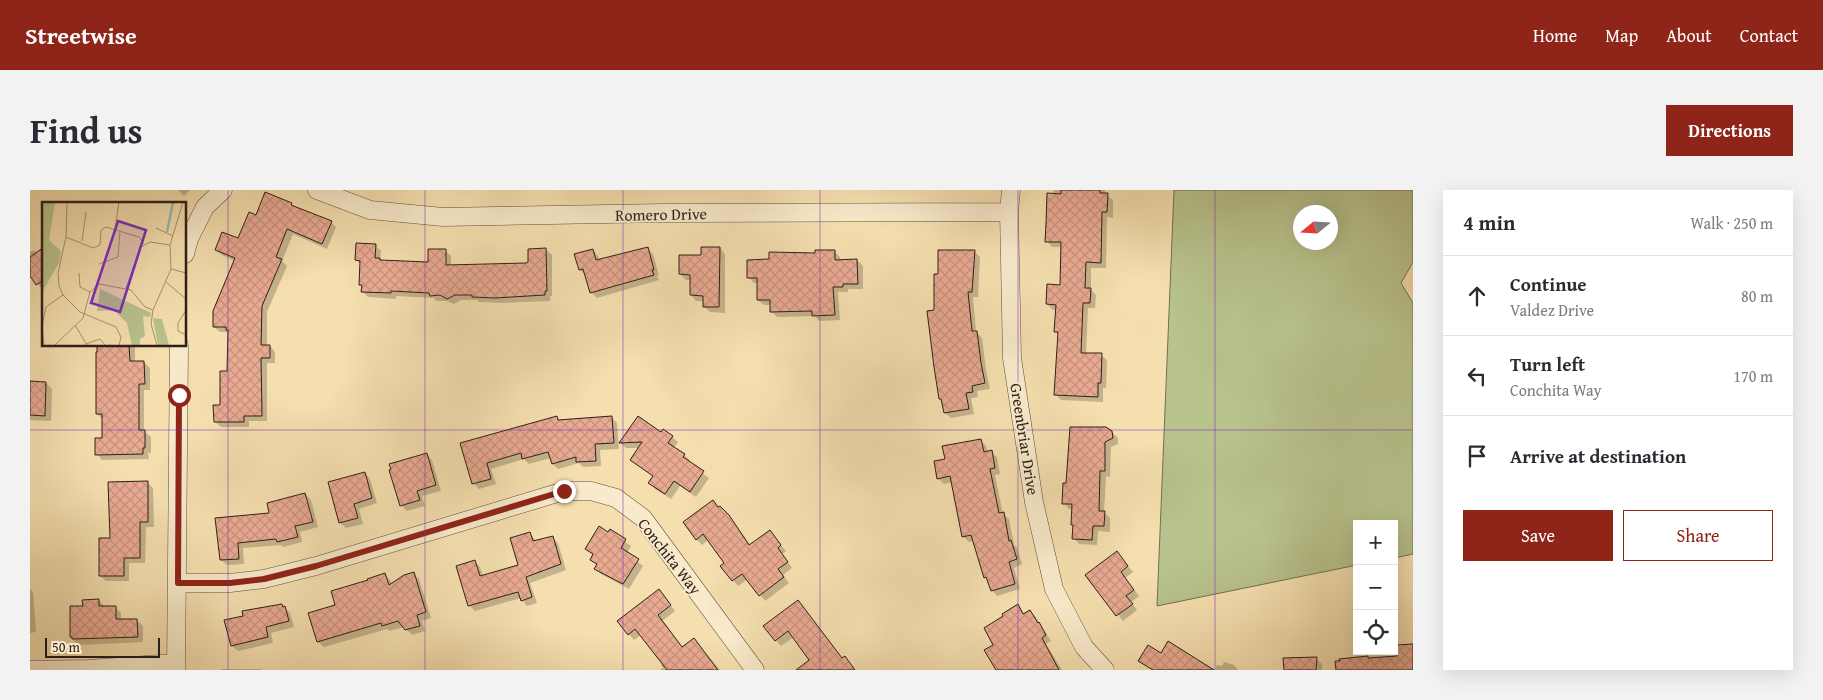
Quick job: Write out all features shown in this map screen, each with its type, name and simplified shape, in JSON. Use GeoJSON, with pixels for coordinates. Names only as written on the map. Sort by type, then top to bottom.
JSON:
{"type":"FeatureCollection","features":[{"type":"Feature","properties":{"kind":"street"},"geometry":{"type":"LineString","coordinates":[[186,250],[189,239],[206,207],[222,190]]}},
{"type":"Feature","properties":{"kind":"street","name":"Romero Drive"},"geometry":{"type":"LineString","coordinates":[[317,190],[370,210],[444,217],[663,213],[1009,212]]}},
{"type":"Feature","properties":{"kind":"street","name":"Greenbriar Drive"},"geometry":{"type":"LineString","coordinates":[[1012,190],[1009,212],[1012,358],[1034,502],[1054,589],[1084,647],[1106,670]]}},
{"type":"Feature","properties":{"kind":"street"},"geometry":{"type":"LineString","coordinates":[[30,670],[176,666],[179,346]]}},
{"type":"Feature","properties":{"kind":"street","name":"Conchita Way"},"geometry":{"type":"LineString","coordinates":[[178,583],[230,583],[264,579],[316,566],[564,491],[590,491],[616,498],[643,518],[755,670]]}},
{"type":"Feature","properties":{"kind":"green space"},"geometry":{"type":"Polygon","coordinates":[[[1174,190],[1413,190],[1413,262],[1401,283],[1413,303],[1413,554],[1398,557],[1398,520],[1353,520],[1353,566],[1157,606],[1174,190]]]}},
{"type":"Feature","properties":{"kind":"building"},"geometry":{"type":"Polygon","coordinates":[[[1061,190],[1100,190],[1100,193],[1108,193],[1107,212],[1102,212],[1101,263],[1086,262],[1085,288],[1091,288],[1090,303],[1083,303],[1081,353],[1102,353],[1101,383],[1098,383],[1098,397],[1054,395],[1058,332],[1054,332],[1056,305],[1046,304],[1047,284],[1060,285],[1061,242],[1045,242],[1047,193],[1061,194],[1061,190]]]}},
{"type":"Feature","properties":{"kind":"building"},"geometry":{"type":"Polygon","coordinates":[[[265,192],[292,203],[291,205],[332,221],[322,244],[287,229],[276,257],[282,259],[262,306],[261,345],[270,345],[270,358],[261,358],[262,416],[244,416],[244,422],[214,422],[213,405],[220,405],[220,371],[227,371],[228,330],[226,330],[226,327],[213,327],[213,311],[235,258],[215,250],[222,232],[238,238],[249,212],[256,215],[265,192]]]}},
{"type":"Feature","properties":{"kind":"building"},"geometry":{"type":"Polygon","coordinates":[[[356,243],[376,244],[375,258],[380,258],[380,260],[428,262],[428,249],[446,249],[446,265],[526,263],[528,262],[528,249],[546,248],[547,291],[545,291],[545,295],[495,298],[455,295],[447,299],[440,295],[430,296],[429,293],[361,292],[362,285],[359,285],[360,261],[355,260],[356,243]]]}},
{"type":"Feature","properties":{"kind":"building"},"geometry":{"type":"Polygon","coordinates":[[[648,247],[654,275],[590,293],[583,269],[579,270],[574,254],[593,249],[596,260],[648,247]]]}},
{"type":"Feature","properties":{"kind":"building"},"geometry":{"type":"Polygon","coordinates":[[[701,247],[720,247],[719,307],[703,307],[703,296],[690,295],[690,275],[679,274],[679,255],[701,255],[701,247]]]}},
{"type":"Feature","properties":{"kind":"building"},"geometry":{"type":"Polygon","coordinates":[[[42,248],[42,281],[36,285],[30,276],[30,257],[42,248]]]}},
{"type":"Feature","properties":{"kind":"building"},"geometry":{"type":"Polygon","coordinates":[[[815,250],[835,250],[835,260],[857,259],[858,284],[843,284],[843,287],[833,287],[835,315],[812,316],[812,311],[770,312],[770,300],[757,300],[757,278],[747,278],[747,260],[769,259],[769,252],[815,253],[815,250]]]}},
{"type":"Feature","properties":{"kind":"building"},"geometry":{"type":"Polygon","coordinates":[[[938,250],[975,250],[972,292],[968,292],[972,331],[977,331],[985,383],[972,386],[973,392],[966,393],[969,409],[944,413],[941,399],[939,399],[927,311],[934,310],[934,274],[938,274],[938,250]]]}},
{"type":"Feature","properties":{"kind":"building"},"geometry":{"type":"Polygon","coordinates":[[[97,346],[129,346],[130,361],[144,361],[145,384],[139,384],[139,430],[145,430],[143,454],[95,455],[95,438],[102,438],[102,414],[96,414],[97,346]]]}},
{"type":"Feature","properties":{"kind":"building"},"geometry":{"type":"Polygon","coordinates":[[[30,381],[46,382],[45,416],[30,415],[30,381]]]}},
{"type":"Feature","properties":{"kind":"building"},"geometry":{"type":"Polygon","coordinates":[[[557,416],[558,420],[612,416],[614,443],[595,444],[596,461],[576,462],[576,457],[552,464],[548,452],[522,459],[521,453],[487,463],[491,479],[472,484],[460,443],[557,416]]]}},
{"type":"Feature","properties":{"kind":"building"},"geometry":{"type":"Polygon","coordinates":[[[638,416],[661,432],[663,429],[673,436],[668,443],[685,454],[683,457],[704,471],[690,492],[674,481],[665,494],[648,483],[653,476],[630,460],[642,442],[619,443],[638,416]]]}},
{"type":"Feature","properties":{"kind":"building"},"geometry":{"type":"Polygon","coordinates":[[[1070,427],[1106,427],[1112,431],[1113,438],[1105,442],[1105,471],[1100,471],[1099,511],[1105,511],[1104,526],[1093,526],[1092,540],[1072,539],[1072,504],[1062,504],[1063,483],[1066,483],[1070,427]]]}},
{"type":"Feature","properties":{"kind":"building"},"geometry":{"type":"Polygon","coordinates":[[[981,439],[984,452],[992,450],[995,468],[990,469],[999,513],[1004,512],[1009,541],[1011,540],[1017,559],[1009,562],[1015,584],[991,591],[986,577],[984,578],[971,535],[962,537],[950,476],[937,479],[934,461],[945,459],[942,446],[981,439]]]}},
{"type":"Feature","properties":{"kind":"building"},"geometry":{"type":"Polygon","coordinates":[[[427,453],[436,485],[417,491],[420,500],[400,506],[389,470],[391,469],[389,464],[427,453]]]}},
{"type":"Feature","properties":{"kind":"building"},"geometry":{"type":"Polygon","coordinates":[[[365,472],[372,498],[354,504],[358,518],[339,523],[328,482],[365,472]]]}},
{"type":"Feature","properties":{"kind":"building"},"geometry":{"type":"Polygon","coordinates":[[[148,481],[148,522],[140,522],[140,558],[124,558],[124,576],[99,576],[99,538],[110,538],[108,482],[148,481]]]}},
{"type":"Feature","properties":{"kind":"building"},"geometry":{"type":"Polygon","coordinates":[[[305,493],[313,522],[295,526],[298,537],[277,542],[276,539],[238,543],[239,559],[220,560],[215,518],[269,513],[267,503],[305,493]]]}},
{"type":"Feature","properties":{"kind":"building"},"geometry":{"type":"Polygon","coordinates":[[[713,500],[718,507],[720,506],[729,515],[749,545],[770,530],[781,545],[778,548],[788,562],[778,569],[784,577],[759,596],[742,574],[732,581],[720,566],[724,563],[703,534],[696,540],[683,522],[713,500]]]}},
{"type":"Feature","properties":{"kind":"building"},"geometry":{"type":"Polygon","coordinates":[[[599,526],[608,532],[610,529],[626,539],[621,548],[639,559],[623,584],[594,569],[597,564],[590,560],[593,554],[585,549],[599,526]]]}},
{"type":"Feature","properties":{"kind":"building"},"geometry":{"type":"Polygon","coordinates":[[[530,532],[533,541],[553,536],[561,564],[526,577],[532,597],[521,601],[518,592],[468,606],[456,566],[475,560],[480,576],[518,565],[510,538],[530,532]]]}},
{"type":"Feature","properties":{"kind":"building"},"geometry":{"type":"Polygon","coordinates":[[[1117,551],[1128,566],[1121,572],[1134,590],[1126,596],[1133,604],[1116,616],[1085,575],[1117,551]]]}},
{"type":"Feature","properties":{"kind":"building"},"geometry":{"type":"Polygon","coordinates":[[[414,572],[426,612],[417,615],[420,626],[405,630],[398,621],[382,626],[381,623],[317,642],[308,613],[335,605],[331,591],[385,573],[389,585],[404,575],[414,572]]]}},
{"type":"Feature","properties":{"kind":"building"},"geometry":{"type":"Polygon","coordinates":[[[659,589],[671,605],[658,615],[682,647],[694,638],[718,670],[667,670],[635,629],[628,635],[617,621],[659,589]]]}},
{"type":"Feature","properties":{"kind":"building"},"geometry":{"type":"Polygon","coordinates":[[[99,599],[99,606],[116,606],[116,619],[137,619],[138,637],[72,639],[70,637],[70,606],[83,606],[82,600],[99,599]]]}},
{"type":"Feature","properties":{"kind":"building"},"geometry":{"type":"Polygon","coordinates":[[[798,600],[842,658],[845,656],[855,670],[796,670],[809,660],[788,631],[775,641],[763,626],[798,600]]]}},
{"type":"Feature","properties":{"kind":"building"},"geometry":{"type":"Polygon","coordinates":[[[282,604],[283,607],[285,606],[289,621],[266,627],[268,637],[231,646],[224,620],[243,616],[242,611],[282,604]]]}},
{"type":"Feature","properties":{"kind":"building"},"geometry":{"type":"Polygon","coordinates":[[[1018,604],[1023,614],[1030,610],[1039,622],[1046,635],[1042,638],[1059,670],[996,670],[984,650],[993,645],[984,628],[1018,604]]]}},
{"type":"Feature","properties":{"kind":"building"},"geometry":{"type":"Polygon","coordinates":[[[1168,641],[1214,670],[1153,670],[1138,661],[1148,645],[1161,653],[1168,641]]]}},
{"type":"Feature","properties":{"kind":"building"},"geometry":{"type":"Polygon","coordinates":[[[1413,644],[1413,670],[1336,670],[1335,661],[1340,661],[1339,659],[1397,656],[1398,645],[1413,644]]]}},
{"type":"Feature","properties":{"kind":"building"},"geometry":{"type":"Polygon","coordinates":[[[1317,657],[1316,670],[1284,670],[1283,658],[1317,657]]]}},
{"type":"Feature","properties":{"kind":"route"},"geometry":{"type":"LineString","coordinates":[[179,395],[178,583],[230,583],[264,579],[316,566],[564,491]]}}]}
